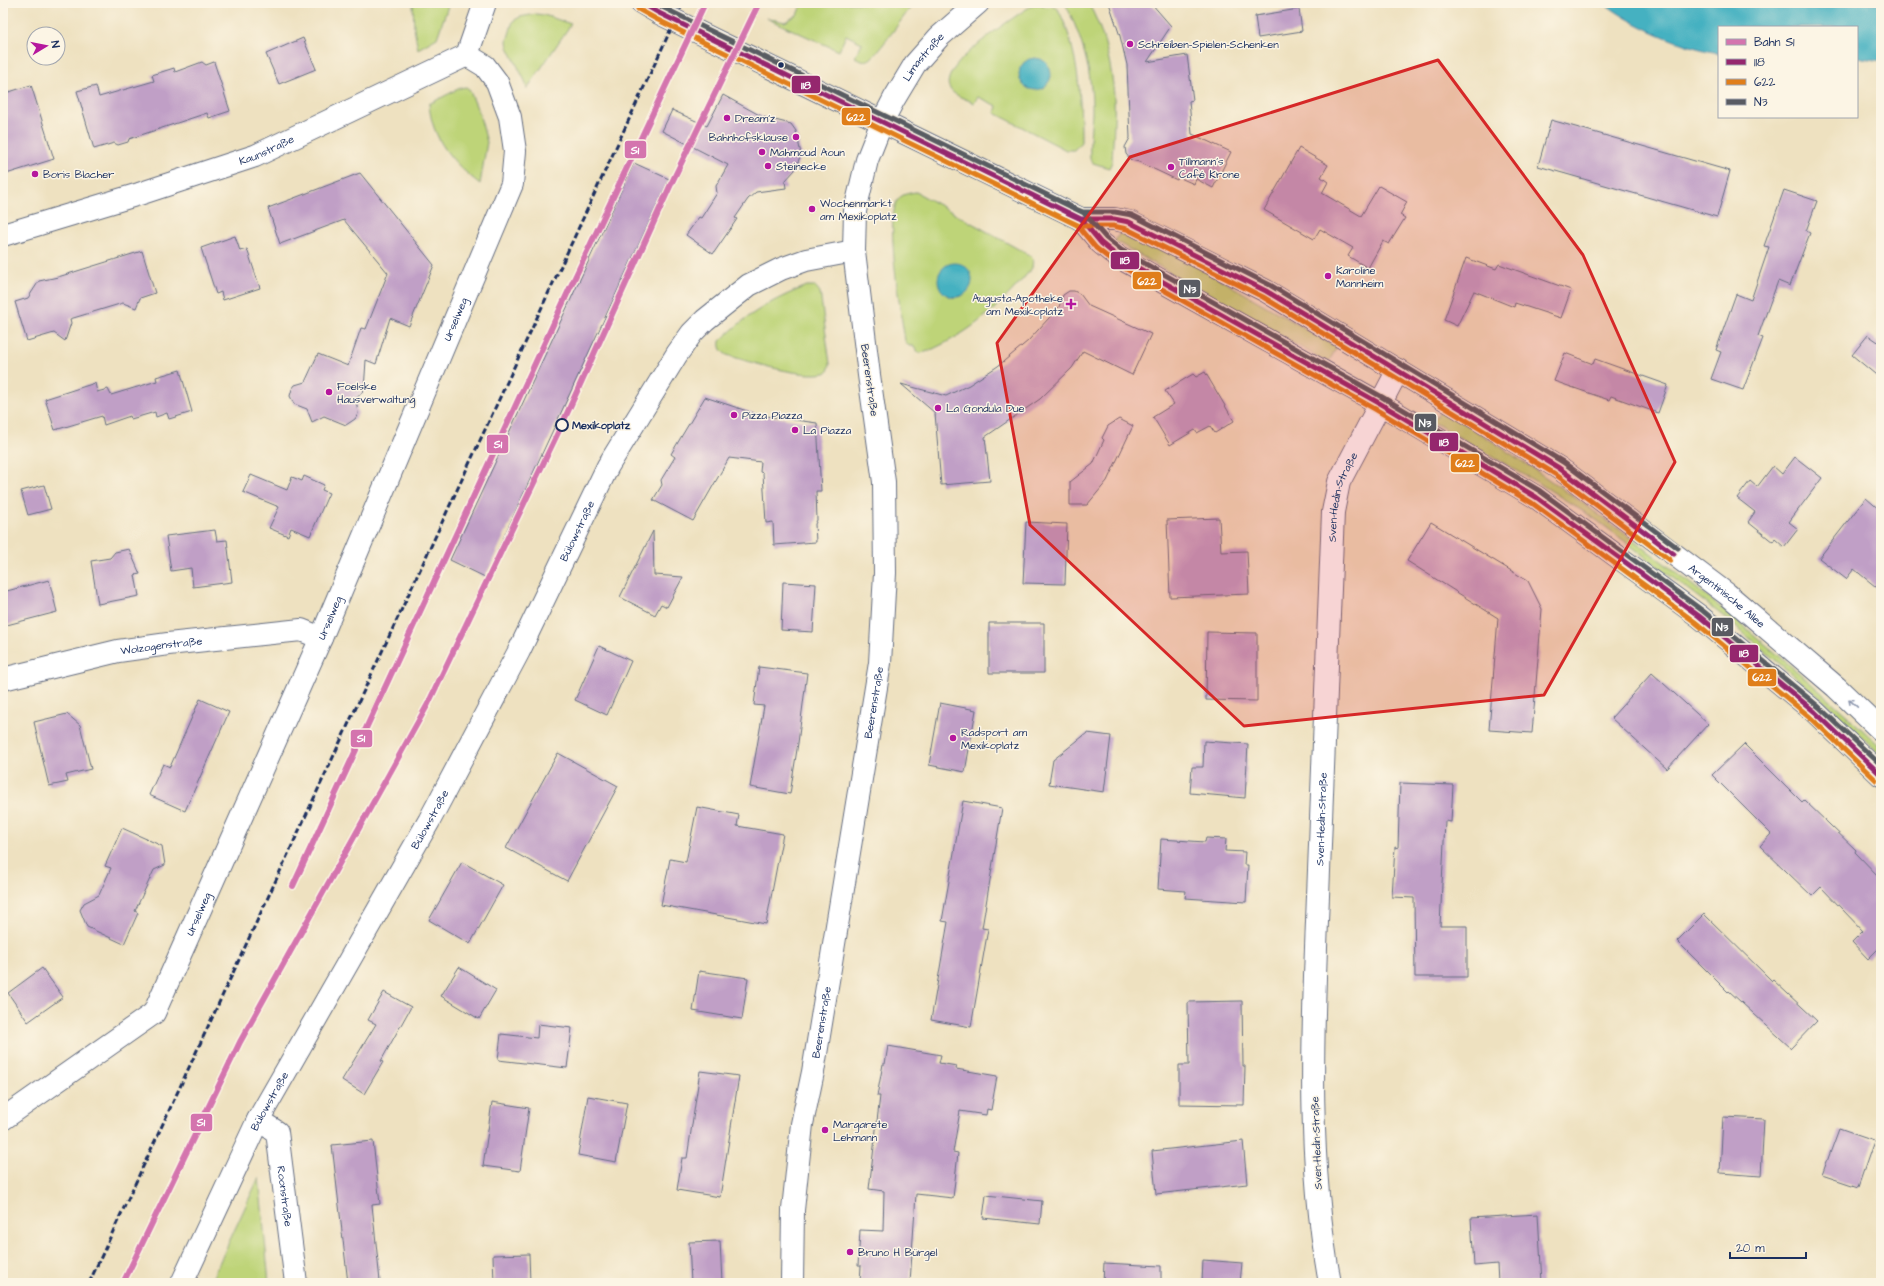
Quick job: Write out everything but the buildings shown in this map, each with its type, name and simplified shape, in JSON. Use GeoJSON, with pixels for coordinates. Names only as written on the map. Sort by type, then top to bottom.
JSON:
{"type":"FeatureCollection","features":[{"type":"Feature","properties":{"kind":"street"},"geometry":{"type":"LineString","coordinates":[[467,55],[485,3]]}},
{"type":"Feature","properties":{"kind":"street","name":"Argentinische Allee"},"geometry":{"type":"LineString","coordinates":[[642,3],[659,13],[1080,219],[1101,243],[1117,256],[1379,403],[1536,497],[1700,616],[1815,712],[1881,775]]}},
{"type":"Feature","properties":{"kind":"street","name":"Limastraße"},"geometry":{"type":"LineString","coordinates":[[882,122],[915,64],[972,4]]}},
{"type":"Feature","properties":{"kind":"street","name":"Kaunstraße"},"geometry":{"type":"LineString","coordinates":[[3,235],[139,194],[255,156],[467,55]]}},
{"type":"Feature","properties":{"kind":"street","name":"Urselweg"},"geometry":{"type":"LineString","coordinates":[[3,1119],[154,1013],[321,638],[512,184],[515,151],[510,117],[497,82],[485,66],[467,55]]}},
{"type":"Feature","properties":{"kind":"street","name":"Beerenstraße"},"geometry":{"type":"LineString","coordinates":[[792,1283],[793,1210],[802,1124],[813,1072],[880,663],[885,580],[884,482],[854,251],[855,211],[862,176],[882,122]]}},
{"type":"Feature","properties":{"kind":"street","name":"Argentinische Allee"},"geometry":{"type":"LineString","coordinates":[[1080,219],[1114,219],[1129,222],[1266,291],[1558,468],[1727,594],[1836,687],[1881,730]]}},
{"type":"Feature","properties":{"kind":"street","name":"Bülowstraße"},"geometry":{"type":"LineString","coordinates":[[182,1283],[258,1120],[429,821],[519,651],[608,466],[677,354],[692,333],[705,320],[749,285],[781,269],[806,260],[854,251]]}},
{"type":"Feature","properties":{"kind":"street","name":"Sven-Hedin-Straße"},"geometry":{"type":"LineString","coordinates":[[1330,1283],[1319,1213],[1313,1113],[1314,999],[1333,512],[1339,482],[1379,403],[1398,370]]}},
{"type":"Feature","properties":{"kind":"street","name":"Wolzogenstraße"},"geometry":{"type":"LineString","coordinates":[[3,679],[118,651],[168,644],[301,630],[321,638]]}},
{"type":"Feature","properties":{"kind":"street","name":"Roonstraße"},"geometry":{"type":"LineString","coordinates":[[258,1120],[277,1132],[296,1283]]}},
{"type":"Feature","properties":{"kind":"highlighted area"},"geometry":{"type":"Polygon","coordinates":[[[1438,60],[1583,255],[1675,462],[1544,695],[1244,726],[1030,525],[997,343],[1130,157],[1438,60]]]}},
{"type":"Feature","properties":{"kind":"green space"},"geometry":{"type":"Polygon","coordinates":[[[413,3],[449,3],[437,38],[418,49],[414,28],[413,3]]]}},
{"type":"Feature","properties":{"kind":"green space"},"geometry":{"type":"Polygon","coordinates":[[[802,3],[871,3],[873,5],[874,3],[914,3],[873,56],[868,60],[861,60],[855,57],[862,43],[846,35],[839,51],[766,18],[785,22],[797,15],[802,3]]]}},
{"type":"Feature","properties":{"kind":"green space"},"geometry":{"type":"Polygon","coordinates":[[[1065,3],[1088,3],[1105,42],[1112,75],[1114,94],[1112,162],[1109,168],[1093,163],[1090,159],[1092,113],[1091,84],[1077,29],[1065,3]]]}},
{"type":"Feature","properties":{"kind":"green space"},"geometry":{"type":"Polygon","coordinates":[[[1034,4],[1040,4],[1047,7],[1057,7],[1070,39],[1077,73],[1080,108],[1081,142],[1074,150],[1066,150],[995,113],[997,106],[978,97],[974,103],[950,89],[949,79],[955,68],[966,55],[997,29],[1034,4]]]}},
{"type":"Feature","properties":{"kind":"green space"},"geometry":{"type":"Polygon","coordinates":[[[536,14],[544,15],[571,24],[527,89],[525,81],[508,47],[507,41],[513,21],[520,17],[536,14]]]}},
{"type":"Feature","properties":{"kind":"green space"},"geometry":{"type":"Polygon","coordinates":[[[466,87],[469,89],[479,113],[487,142],[480,184],[461,168],[439,140],[434,129],[429,104],[460,88],[466,87]]]}},
{"type":"Feature","properties":{"kind":"green space"},"geometry":{"type":"Polygon","coordinates":[[[916,192],[1029,255],[1033,259],[1032,268],[1012,291],[978,322],[953,339],[929,351],[919,353],[914,346],[909,346],[905,341],[893,248],[894,212],[897,201],[903,195],[916,192]],[[953,264],[945,268],[939,280],[943,292],[954,298],[960,296],[971,285],[970,274],[953,264]]]}},
{"type":"Feature","properties":{"kind":"green space"},"geometry":{"type":"Polygon","coordinates":[[[1121,231],[1178,255],[1337,347],[1328,363],[1115,241],[1121,231]]]}},
{"type":"Feature","properties":{"kind":"green space"},"geometry":{"type":"Polygon","coordinates":[[[807,286],[815,286],[820,292],[830,364],[828,372],[807,374],[793,372],[750,362],[727,355],[722,351],[720,341],[751,315],[782,297],[807,286]]]}},
{"type":"Feature","properties":{"kind":"green space"},"geometry":{"type":"Polygon","coordinates":[[[1442,409],[1558,486],[1614,526],[1724,610],[1830,700],[1881,747],[1881,755],[1824,701],[1723,616],[1598,521],[1545,487],[1433,422],[1442,409]]]}},
{"type":"Feature","properties":{"kind":"green space"},"geometry":{"type":"Polygon","coordinates":[[[259,1177],[269,1283],[210,1283],[259,1177]]]}},
{"type":"Feature","properties":{"kind":"water"},"geometry":{"type":"Polygon","coordinates":[[[1604,3],[1881,3],[1881,61],[1858,57],[1858,26],[1718,26],[1718,53],[1674,41],[1629,20],[1604,3]]]}},
{"type":"Feature","properties":{"kind":"water"},"geometry":{"type":"Polygon","coordinates":[[[1032,58],[1038,58],[1047,62],[1051,74],[1047,86],[1038,90],[1032,90],[1023,86],[1019,77],[1019,71],[1023,62],[1032,58]]]}},
{"type":"Feature","properties":{"kind":"water"},"geometry":{"type":"Polygon","coordinates":[[[955,263],[967,268],[972,280],[967,292],[955,297],[943,292],[938,280],[943,268],[955,263]]]}},
{"type":"Feature","properties":{"kind":"railway"},"geometry":{"type":"LineString","coordinates":[[89,1283],[683,3]]}},
{"type":"Feature","properties":{"kind":"rail line","name":"S1"},"geometry":{"type":"LineString","coordinates":[[293,886],[569,290],[705,3]]}},
{"type":"Feature","properties":{"kind":"rail line","name":"S1"},"geometry":{"type":"LineString","coordinates":[[123,1283],[240,1042],[428,704],[564,420],[672,182],[759,3]]}},
{"type":"Feature","properties":{"kind":"transit line","name":"118"},"geometry":{"type":"LineString","coordinates":[[642,3],[659,13],[1081,219],[1101,243],[1117,256],[1379,403],[1536,497],[1699,616],[1815,712],[1881,775]]}},
{"type":"Feature","properties":{"kind":"transit line","name":"N3"},"geometry":{"type":"LineString","coordinates":[[662,7],[1084,213],[1106,238],[1121,250],[1382,397],[1540,491],[1703,611],[1819,707],[1881,765]]}},
{"type":"Feature","properties":{"kind":"transit line","name":"622"},"geometry":{"type":"LineString","coordinates":[[638,9],[1077,225],[1096,248],[1114,262],[1375,409],[1532,503],[1695,622],[1810,717],[1876,780]]}},
{"type":"Feature","properties":{"kind":"transit line","name":"N3"},"geometry":{"type":"LineString","coordinates":[[1071,207],[1083,212],[1115,212],[1132,215],[1270,285],[1563,462],[1678,548]]}},
{"type":"Feature","properties":{"kind":"transit line","name":"118"},"geometry":{"type":"LineString","coordinates":[[1068,213],[1081,219],[1114,219],[1129,222],[1266,291],[1559,468],[1674,554]]}},
{"type":"Feature","properties":{"kind":"transit line","name":"622"},"geometry":{"type":"LineString","coordinates":[[1065,219],[1080,226],[1113,226],[1127,229],[1263,297],[1555,474],[1670,560]]}},
{"type":"Feature","properties":{"kind":"place","name":"Schreiben-Spielen-Schenken"},"geometry":{"type":"Point","coordinates":[1130,44]}},
{"type":"Feature","properties":{"kind":"place","name":"Dream'z"},"geometry":{"type":"Point","coordinates":[727,118]}},
{"type":"Feature","properties":{"kind":"place","name":"Bahnhofsklause"},"geometry":{"type":"Point","coordinates":[796,137]}},
{"type":"Feature","properties":{"kind":"place","name":"Mahmoud Aoun"},"geometry":{"type":"Point","coordinates":[762,152]}},
{"type":"Feature","properties":{"kind":"place","name":"Steinecke"},"geometry":{"type":"Point","coordinates":[768,166]}},
{"type":"Feature","properties":{"kind":"place","name":"Tillmann's Café Krone"},"geometry":{"type":"Point","coordinates":[1171,167]}},
{"type":"Feature","properties":{"kind":"place","name":"Boris Blacher"},"geometry":{"type":"Point","coordinates":[35,174]}},
{"type":"Feature","properties":{"kind":"place","name":"Wochenmarkt am Mexikoplatz"},"geometry":{"type":"Point","coordinates":[812,209]}},
{"type":"Feature","properties":{"kind":"place","name":"Karoline Mannheim"},"geometry":{"type":"Point","coordinates":[1328,276]}},
{"type":"Feature","properties":{"kind":"place","name":"Augusta-Apotheke am Mexikoplatz"},"geometry":{"type":"Point","coordinates":[1071,304]}},
{"type":"Feature","properties":{"kind":"place","name":"Foelske Hausverwaltung"},"geometry":{"type":"Point","coordinates":[329,392]}},
{"type":"Feature","properties":{"kind":"place","name":"La Gondula Due"},"geometry":{"type":"Point","coordinates":[938,408]}},
{"type":"Feature","properties":{"kind":"place","name":"Pizza Piazza"},"geometry":{"type":"Point","coordinates":[734,415]}},
{"type":"Feature","properties":{"kind":"place","name":"Mexikoplatz"},"geometry":{"type":"Point","coordinates":[562,425]}},
{"type":"Feature","properties":{"kind":"place","name":"La Piazza"},"geometry":{"type":"Point","coordinates":[795,430]}},
{"type":"Feature","properties":{"kind":"place","name":"Radsport am Mexikoplatz"},"geometry":{"type":"Point","coordinates":[953,738]}},
{"type":"Feature","properties":{"kind":"place","name":"Margarete Lehmann"},"geometry":{"type":"Point","coordinates":[825,1130]}},
{"type":"Feature","properties":{"kind":"place","name":"Bruno H Bürgel"},"geometry":{"type":"Point","coordinates":[850,1252]}}]}
